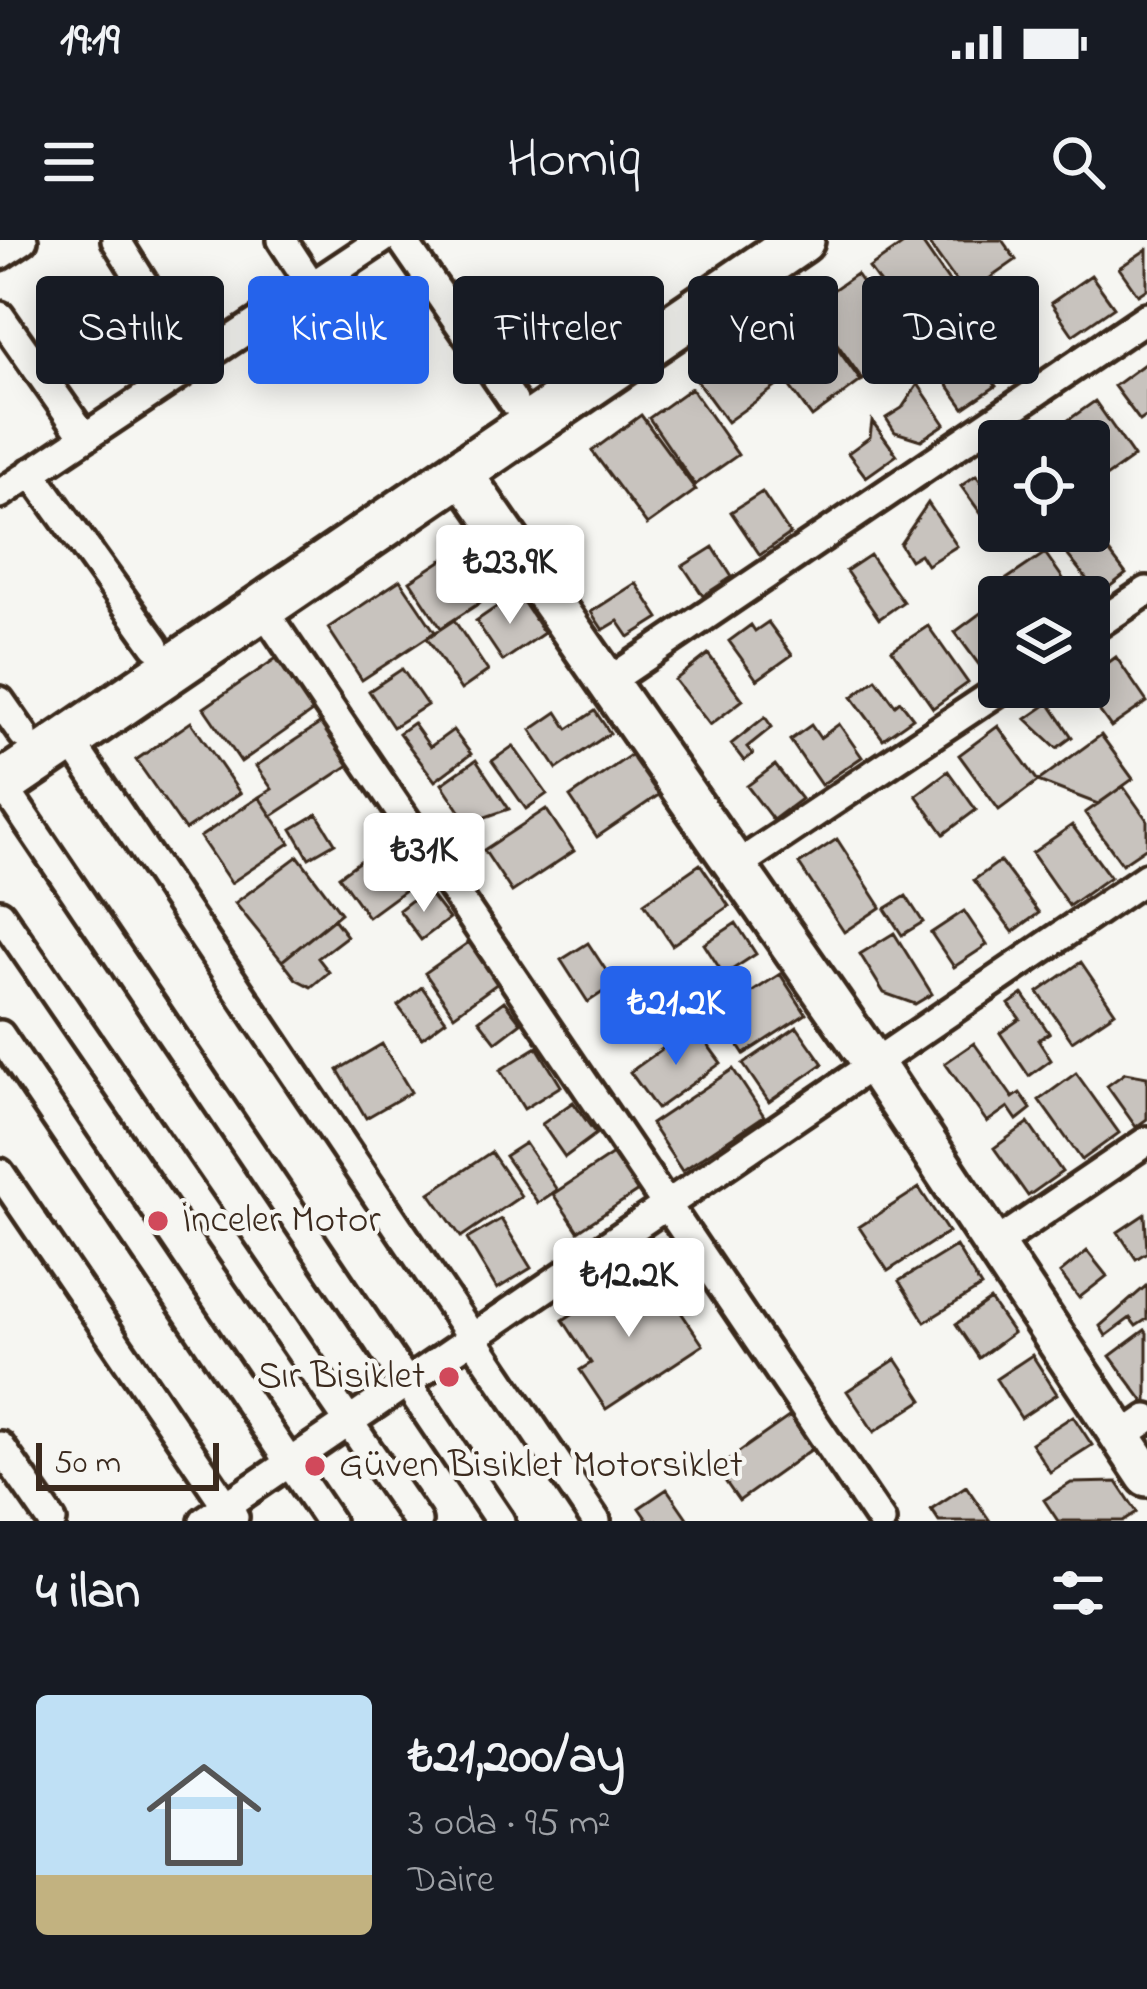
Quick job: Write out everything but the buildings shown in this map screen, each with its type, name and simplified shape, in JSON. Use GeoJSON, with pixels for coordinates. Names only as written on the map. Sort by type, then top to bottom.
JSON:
{"type":"FeatureCollection","features":[{"type":"Feature","properties":{"kind":"main road"},"geometry":{"type":"LineString","coordinates":[[5,751],[747,240]]}},
{"type":"Feature","properties":{"kind":"main road"},"geometry":{"type":"LineString","coordinates":[[5,751],[69,739],[801,240]]}},
{"type":"Feature","properties":{"kind":"street"},"geometry":{"type":"LineString","coordinates":[[0,255],[22,240]]}},
{"type":"Feature","properties":{"kind":"street"},"geometry":{"type":"LineString","coordinates":[[116,240],[139,276]]}},
{"type":"Feature","properties":{"kind":"street"},"geometry":{"type":"LineString","coordinates":[[282,240],[305,276]]}},
{"type":"Feature","properties":{"kind":"street"},"geometry":{"type":"LineString","coordinates":[[327,276],[381,240]]}},
{"type":"Feature","properties":{"kind":"street"},"geometry":{"type":"LineString","coordinates":[[402,240],[513,401]]}},
{"type":"Feature","properties":{"kind":"street"},"geometry":{"type":"LineString","coordinates":[[0,316],[84,436]]}},
{"type":"Feature","properties":{"kind":"street"},"geometry":{"type":"LineString","coordinates":[[608,682],[1147,317]]}},
{"type":"Feature","properties":{"kind":"street"},"geometry":{"type":"LineString","coordinates":[[0,494],[163,384]]}},
{"type":"Feature","properties":{"kind":"street"},"geometry":{"type":"LineString","coordinates":[[31,472],[155,645]]}},
{"type":"Feature","properties":{"kind":"street"},"geometry":{"type":"LineString","coordinates":[[461,472],[873,1063],[994,1245],[1134,1428],[1147,1476]]}},
{"type":"Feature","properties":{"kind":"street"},"geometry":{"type":"LineString","coordinates":[[1110,616],[1147,591]]}},
{"type":"Feature","properties":{"kind":"street"},"geometry":{"type":"LineString","coordinates":[[262,608],[881,1521]]}},
{"type":"Feature","properties":{"kind":"street"},"geometry":{"type":"LineString","coordinates":[[736,866],[978,704]]}},
{"type":"Feature","properties":{"kind":"street"},"geometry":{"type":"LineString","coordinates":[[69,739],[596,1521]]}},
{"type":"Feature","properties":{"kind":"street"},"geometry":{"type":"LineString","coordinates":[[5,751],[406,1383],[500,1521]]}},
{"type":"Feature","properties":{"kind":"street"},"geometry":{"type":"LineString","coordinates":[[0,1173],[222,1516],[349,1421],[1147,877]]}},
{"type":"Feature","properties":{"kind":"street"},"geometry":{"type":"LineString","coordinates":[[0,914],[417,1521]]}},
{"type":"Feature","properties":{"kind":"street"},"geometry":{"type":"LineString","coordinates":[[0,1034],[329,1521]]}},
{"type":"Feature","properties":{"kind":"street"},"geometry":{"type":"LineString","coordinates":[[994,1245],[1147,1142]]}},
{"type":"Feature","properties":{"kind":"street"},"geometry":{"type":"LineString","coordinates":[[0,1446],[52,1521]]}},
{"type":"Feature","properties":{"kind":"place","name":"İnceler Motor"},"geometry":{"type":"Point","coordinates":[158,1221]}},
{"type":"Feature","properties":{"kind":"place","name":"Sır Bisiklet"},"geometry":{"type":"Point","coordinates":[449,1377]}},
{"type":"Feature","properties":{"kind":"place","name":"Güven Bisiklet Motorsiklet"},"geometry":{"type":"Point","coordinates":[315,1466]}}]}
